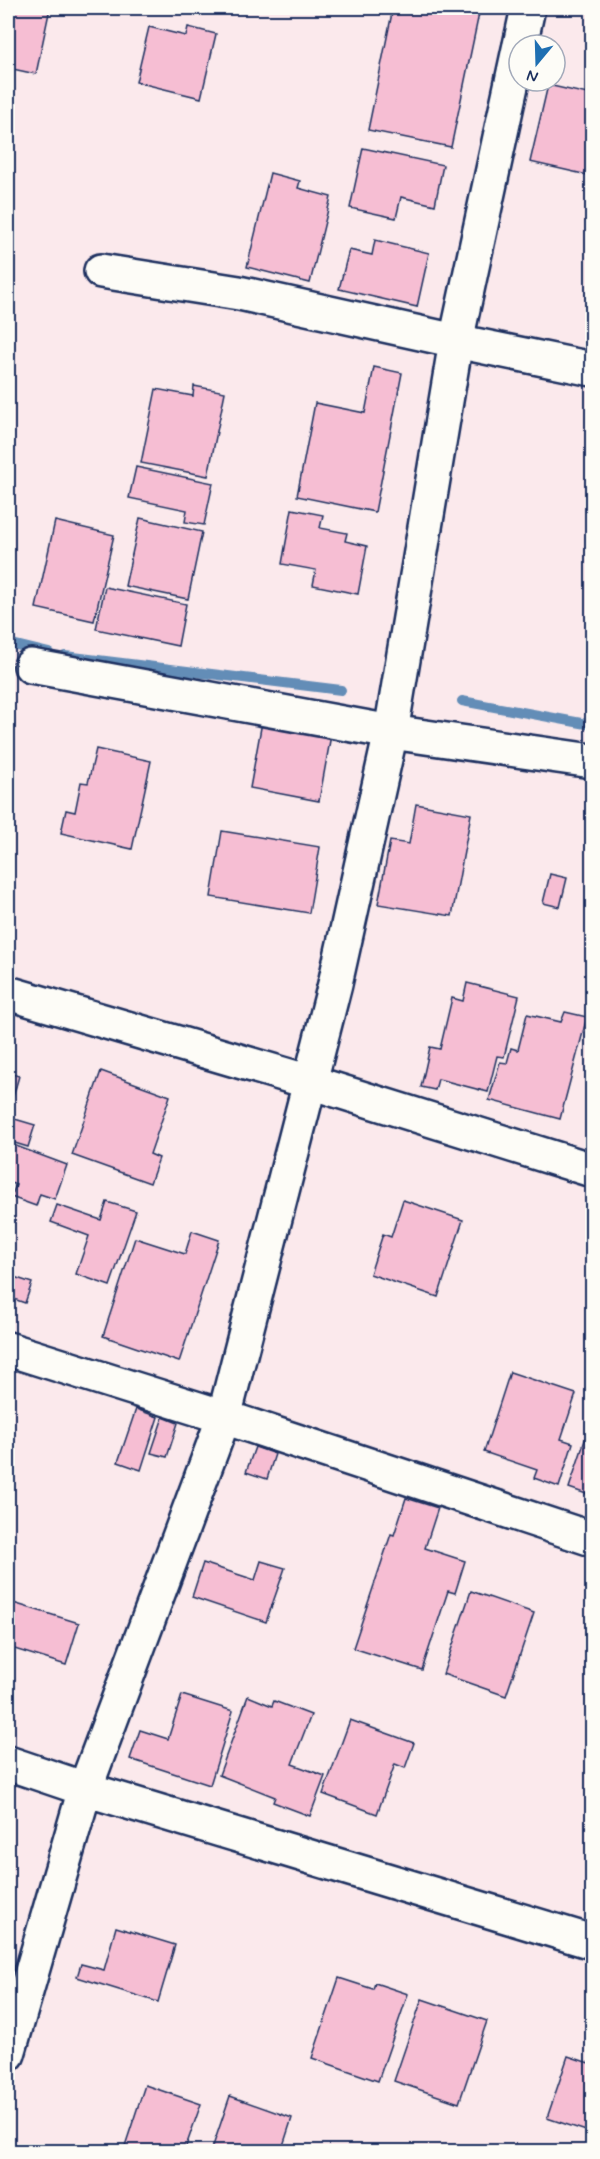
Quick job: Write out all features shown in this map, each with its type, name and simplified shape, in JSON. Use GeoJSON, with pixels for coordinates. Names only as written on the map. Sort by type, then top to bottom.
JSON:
{"type":"FeatureCollection","features":[{"type":"Feature","properties":{"kind":"street"},"geometry":{"type":"LineString","coordinates":[[522,33],[528,8]]}},
{"type":"Feature","properties":{"kind":"street"},"geometry":{"type":"LineString","coordinates":[[8,2054],[85,1789],[224,1417],[310,1082],[335,984],[391,732],[456,341],[509,93]]}},
{"type":"Feature","properties":{"kind":"street"},"geometry":{"type":"LineString","coordinates":[[101,272],[239,293],[592,369]]}},
{"type":"Feature","properties":{"kind":"street"},"geometry":{"type":"LineString","coordinates":[[31,666],[391,732],[592,761]]}},
{"type":"Feature","properties":{"kind":"street"},"geometry":{"type":"LineString","coordinates":[[8,993],[310,1082],[592,1170]]}},
{"type":"Feature","properties":{"kind":"street"},"geometry":{"type":"LineString","coordinates":[[8,1349],[224,1417],[592,1539]]}},
{"type":"Feature","properties":{"kind":"street"},"geometry":{"type":"LineString","coordinates":[[8,1763],[85,1789],[592,1942]]}},
{"type":"Feature","properties":{"kind":"building"},"geometry":{"type":"Polygon","coordinates":[[[8,8],[50,8],[36,74],[8,68],[8,8]]]}},
{"type":"Feature","properties":{"kind":"building"},"geometry":{"type":"Polygon","coordinates":[[[393,8],[480,9],[451,147],[368,130],[393,8]]]}},
{"type":"Feature","properties":{"kind":"building"},"geometry":{"type":"Polygon","coordinates":[[[149,27],[186,36],[188,27],[216,34],[201,98],[136,82],[149,27]]]}},
{"type":"Feature","properties":{"kind":"building"},"geometry":{"type":"Polygon","coordinates":[[[567,89],[592,95],[592,176],[530,162],[546,93],[567,93],[567,89]]]}},
{"type":"Feature","properties":{"kind":"building"},"geometry":{"type":"Polygon","coordinates":[[[363,148],[443,165],[435,205],[401,197],[396,218],[350,208],[363,148]]]}},
{"type":"Feature","properties":{"kind":"building"},"geometry":{"type":"Polygon","coordinates":[[[270,173],[300,181],[298,188],[331,197],[310,283],[247,267],[270,173]]]}},
{"type":"Feature","properties":{"kind":"building"},"geometry":{"type":"Polygon","coordinates":[[[375,240],[429,253],[417,307],[339,289],[349,250],[372,255],[375,240]]]}},
{"type":"Feature","properties":{"kind":"building"},"geometry":{"type":"Polygon","coordinates":[[[374,367],[402,373],[375,512],[297,496],[315,403],[365,413],[374,367]]]}},
{"type":"Feature","properties":{"kind":"building"},"geometry":{"type":"Polygon","coordinates":[[[194,386],[225,392],[208,476],[141,463],[156,389],[193,396],[194,386]]]}},
{"type":"Feature","properties":{"kind":"building"},"geometry":{"type":"Polygon","coordinates":[[[136,467],[213,483],[204,525],[185,522],[187,510],[129,498],[136,467]]]}},
{"type":"Feature","properties":{"kind":"building"},"geometry":{"type":"Polygon","coordinates":[[[292,509],[323,515],[320,528],[347,533],[345,541],[367,546],[358,594],[313,585],[316,570],[282,564],[292,509]]]}},
{"type":"Feature","properties":{"kind":"building"},"geometry":{"type":"Polygon","coordinates":[[[140,518],[202,532],[188,599],[125,586],[140,518]]]}},
{"type":"Feature","properties":{"kind":"building"},"geometry":{"type":"Polygon","coordinates":[[[55,521],[114,535],[94,621],[36,608],[55,521]]]}},
{"type":"Feature","properties":{"kind":"building"},"geometry":{"type":"Polygon","coordinates":[[[105,587],[186,604],[178,646],[96,629],[105,587]]]}},
{"type":"Feature","properties":{"kind":"building"},"geometry":{"type":"Polygon","coordinates":[[[262,722],[331,735],[319,801],[250,788],[262,722]]]}},
{"type":"Feature","properties":{"kind":"building"},"geometry":{"type":"Polygon","coordinates":[[[96,749],[151,761],[132,849],[61,833],[66,810],[75,812],[81,782],[88,783],[96,749]]]}},
{"type":"Feature","properties":{"kind":"building"},"geometry":{"type":"Polygon","coordinates":[[[416,804],[471,814],[452,916],[378,904],[390,841],[409,844],[416,804]]]}},
{"type":"Feature","properties":{"kind":"building"},"geometry":{"type":"Polygon","coordinates":[[[222,831],[320,847],[309,913],[211,897],[222,831]]]}},
{"type":"Feature","properties":{"kind":"building"},"geometry":{"type":"Polygon","coordinates":[[[550,874],[567,878],[560,907],[543,903],[550,874]]]}},
{"type":"Feature","properties":{"kind":"building"},"geometry":{"type":"Polygon","coordinates":[[[467,983],[519,996],[504,1057],[497,1056],[488,1092],[438,1079],[435,1090],[421,1087],[430,1047],[440,1049],[452,998],[463,1001],[467,983]]]}},
{"type":"Feature","properties":{"kind":"building"},"geometry":{"type":"Polygon","coordinates":[[[565,1012],[587,1017],[560,1119],[489,1100],[500,1062],[507,1063],[511,1048],[518,1050],[527,1014],[561,1022],[565,1012]]]}},
{"type":"Feature","properties":{"kind":"building"},"geometry":{"type":"Polygon","coordinates":[[[101,1071],[170,1096],[150,1154],[159,1158],[150,1183],[72,1155],[101,1071]]]}},
{"type":"Feature","properties":{"kind":"building"},"geometry":{"type":"Polygon","coordinates":[[[8,1073],[19,1076],[8,1114],[8,1073]]]}},
{"type":"Feature","properties":{"kind":"building"},"geometry":{"type":"Polygon","coordinates":[[[8,1117],[35,1125],[28,1147],[8,1141],[8,1117]]]}},
{"type":"Feature","properties":{"kind":"building"},"geometry":{"type":"Polygon","coordinates":[[[8,1143],[67,1165],[55,1199],[40,1194],[36,1206],[11,1197],[16,1185],[8,1182],[8,1143]]]}},
{"type":"Feature","properties":{"kind":"building"},"geometry":{"type":"Polygon","coordinates":[[[403,1200],[463,1220],[438,1297],[370,1274],[383,1234],[391,1237],[403,1200]]]}},
{"type":"Feature","properties":{"kind":"building"},"geometry":{"type":"Polygon","coordinates":[[[107,1202],[136,1211],[110,1286],[76,1274],[89,1236],[51,1222],[57,1205],[101,1220],[107,1202]]]}},
{"type":"Feature","properties":{"kind":"building"},"geometry":{"type":"Polygon","coordinates":[[[192,1231],[219,1240],[179,1362],[103,1336],[135,1238],[185,1254],[192,1231]]]}},
{"type":"Feature","properties":{"kind":"building"},"geometry":{"type":"Polygon","coordinates":[[[8,1275],[32,1283],[25,1303],[8,1297],[8,1275]]]}},
{"type":"Feature","properties":{"kind":"building"},"geometry":{"type":"Polygon","coordinates":[[[510,1372],[576,1394],[561,1439],[573,1443],[559,1487],[534,1478],[537,1470],[484,1452],[510,1372]]]}},
{"type":"Feature","properties":{"kind":"building"},"geometry":{"type":"Polygon","coordinates":[[[136,1409],[158,1417],[141,1470],[118,1462],[136,1409]]]}},
{"type":"Feature","properties":{"kind":"building"},"geometry":{"type":"Polygon","coordinates":[[[163,1417],[178,1423],[167,1457],[151,1453],[163,1417]]]}},
{"type":"Feature","properties":{"kind":"building"},"geometry":{"type":"Polygon","coordinates":[[[592,1419],[592,1496],[569,1488],[592,1419]]]}},
{"type":"Feature","properties":{"kind":"building"},"geometry":{"type":"Polygon","coordinates":[[[255,1447],[275,1454],[267,1479],[246,1472],[255,1447]]]}},
{"type":"Feature","properties":{"kind":"building"},"geometry":{"type":"Polygon","coordinates":[[[406,1498],[438,1508],[425,1548],[465,1561],[455,1593],[448,1591],[422,1670],[353,1648],[391,1534],[394,1535],[406,1498]]]}},
{"type":"Feature","properties":{"kind":"building"},"geometry":{"type":"Polygon","coordinates":[[[261,1561],[285,1568],[266,1622],[192,1597],[203,1563],[255,1580],[261,1561]]]}},
{"type":"Feature","properties":{"kind":"building"},"geometry":{"type":"Polygon","coordinates":[[[471,1591],[534,1613],[506,1696],[443,1674],[471,1591]]]}},
{"type":"Feature","properties":{"kind":"building"},"geometry":{"type":"Polygon","coordinates":[[[10,1602],[79,1623],[66,1665],[8,1647],[10,1602]]]}},
{"type":"Feature","properties":{"kind":"building"},"geometry":{"type":"Polygon","coordinates":[[[182,1695],[233,1711],[210,1785],[130,1759],[140,1730],[168,1739],[182,1695]]]}},
{"type":"Feature","properties":{"kind":"building"},"geometry":{"type":"Polygon","coordinates":[[[248,1696],[272,1706],[274,1701],[311,1715],[292,1764],[325,1776],[310,1816],[273,1802],[275,1797],[219,1775],[248,1696]]]}},
{"type":"Feature","properties":{"kind":"building"},"geometry":{"type":"Polygon","coordinates":[[[350,1720],[414,1743],[405,1768],[395,1764],[377,1814],[323,1794],[350,1720]]]}},
{"type":"Feature","properties":{"kind":"building"},"geometry":{"type":"Polygon","coordinates":[[[116,1927],[175,1945],[158,2002],[77,1977],[81,1964],[104,1970],[116,1927]]]}},
{"type":"Feature","properties":{"kind":"building"},"geometry":{"type":"Polygon","coordinates":[[[339,1978],[373,1989],[375,1983],[408,1994],[378,2081],[312,2058],[339,1978]]]}},
{"type":"Feature","properties":{"kind":"building"},"geometry":{"type":"Polygon","coordinates":[[[422,1999],[487,2021],[459,2103],[394,2081],[422,1999]]]}},
{"type":"Feature","properties":{"kind":"building"},"geometry":{"type":"Polygon","coordinates":[[[568,2056],[592,2064],[592,2133],[547,2118],[568,2056]]]}},
{"type":"Feature","properties":{"kind":"building"},"geometry":{"type":"Polygon","coordinates":[[[145,2085],[201,2104],[184,2152],[123,2152],[145,2085]]]}},
{"type":"Feature","properties":{"kind":"building"},"geometry":{"type":"Polygon","coordinates":[[[230,2096],[292,2118],[281,2152],[211,2152],[230,2096]]]}},
{"type":"Feature","properties":{"kind":"waterway"},"geometry":{"type":"LineString","coordinates":[[8,643],[49,653]]}},
{"type":"Feature","properties":{"kind":"waterway"},"geometry":{"type":"LineString","coordinates":[[65,656],[341,690]]}},
{"type":"Feature","properties":{"kind":"waterway"},"geometry":{"type":"LineString","coordinates":[[462,701],[592,725]]}}]}
